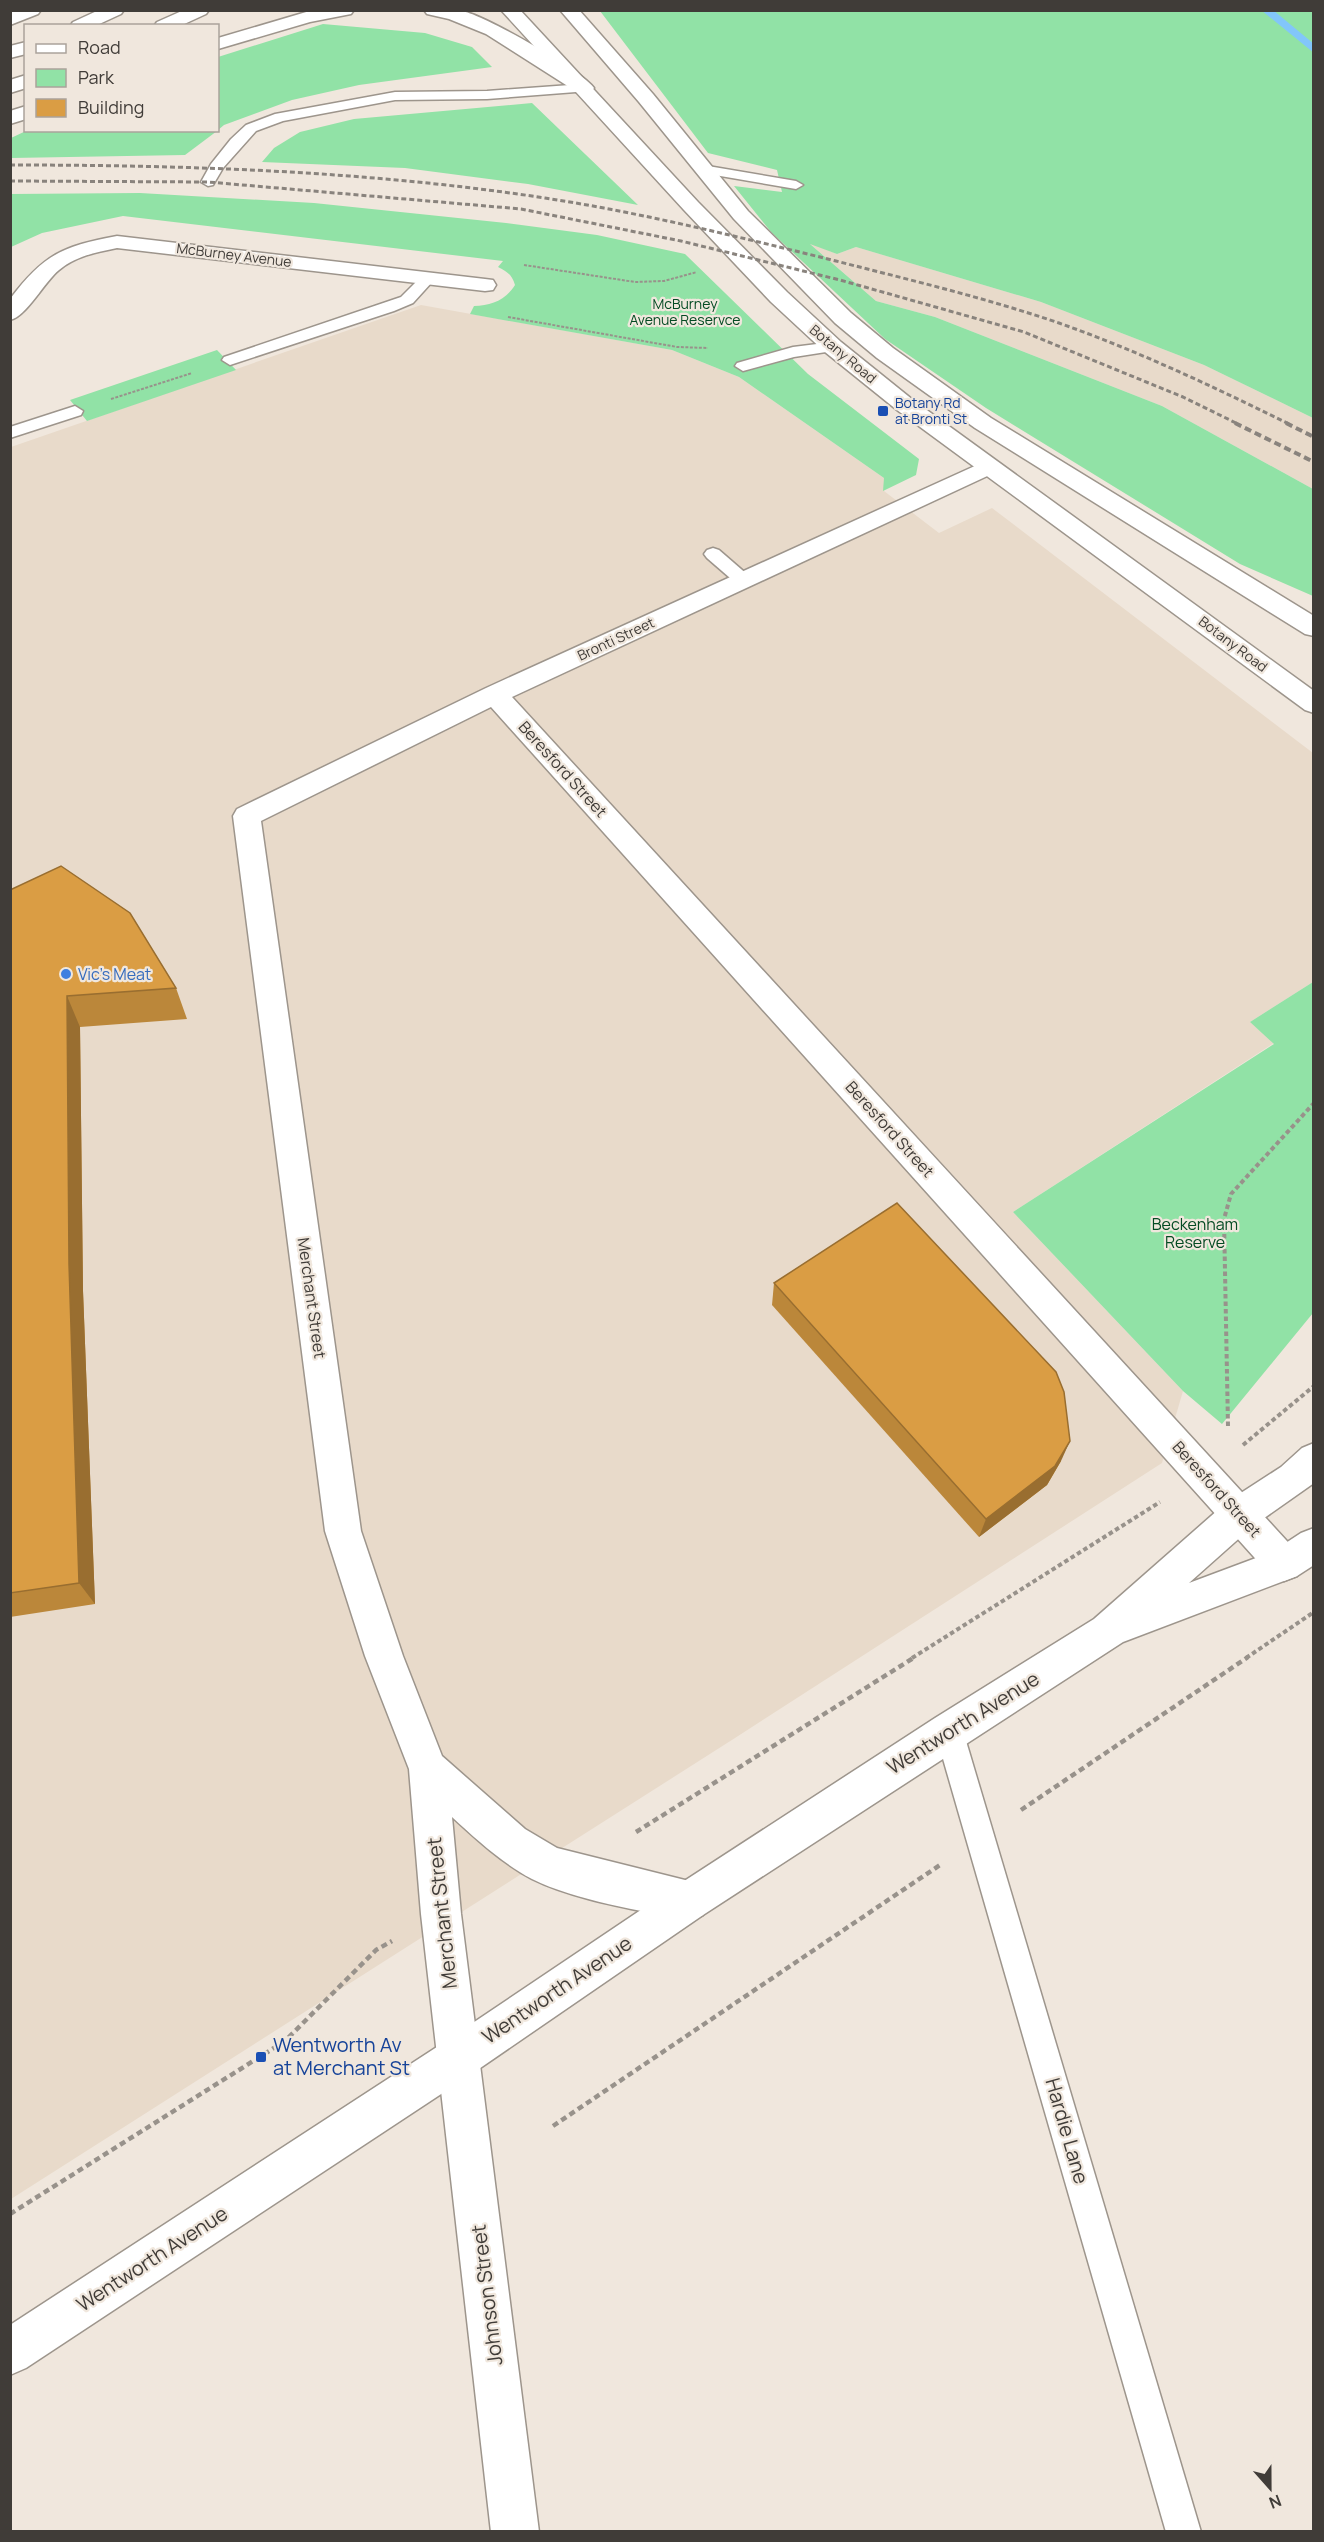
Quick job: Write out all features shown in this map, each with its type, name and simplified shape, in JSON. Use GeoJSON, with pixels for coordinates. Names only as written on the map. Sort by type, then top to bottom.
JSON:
{"type":"FeatureCollection","features":[{"type":"Feature","properties":{"kind":"main road"},"geometry":{"type":"LineString","coordinates":[[10,20],[32,10]]}},
{"type":"Feature","properties":{"kind":"main road"},"geometry":{"type":"LineString","coordinates":[[84,24],[116,10]]}},
{"type":"Feature","properties":{"kind":"main road"},"geometry":{"type":"LineString","coordinates":[[168,24],[200,10]]}},
{"type":"Feature","properties":{"kind":"main road"},"geometry":{"type":"LineString","coordinates":[[219,33],[271,10]]}},
{"type":"Feature","properties":{"kind":"main road"},"geometry":{"type":"LineString","coordinates":[[219,44],[275,25],[345,10]]}},
{"type":"Feature","properties":{"kind":"main road"},"geometry":{"type":"LineString","coordinates":[[433,10],[465,18],[496,33],[584,88]]}},
{"type":"Feature","properties":{"kind":"main road","name":"Botany Road"},"geometry":{"type":"LineString","coordinates":[[510,10],[699,215],[779,297],[833,347],[905,405],[1314,704]]}},
{"type":"Feature","properties":{"kind":"main road","name":"Botany Road"},"geometry":{"type":"LineString","coordinates":[[569,10],[582,19],[702,170],[741,215],[843,318],[927,385],[983,423],[1314,628]]}},
{"type":"Feature","properties":{"kind":"main road","name":"McBurney Avenue"},"geometry":{"type":"LineString","coordinates":[[10,314],[37,278],[58,259],[70,252],[117,242],[485,285]]}},
{"type":"Feature","properties":{"kind":"main road","name":"Bronti Street"},"geometry":{"type":"LineString","coordinates":[[247,816],[495,694],[988,466]]}},
{"type":"Feature","properties":{"kind":"main road","name":"Beresford Street"},"geometry":{"type":"LineString","coordinates":[[495,694],[1240,1514],[1299,1554]]}},
{"type":"Feature","properties":{"kind":"main road","name":"Merchant Street"},"geometry":{"type":"LineString","coordinates":[[247,816],[344,1531],[384,1656],[428,1769],[441,1914],[458,2058]]}},
{"type":"Feature","properties":{"kind":"main road","name":"Wentworth Avenue"},"geometry":{"type":"LineString","coordinates":[[10,2352],[458,2058],[689,1901],[948,1731],[1107,1632],[1240,1514],[1294,1478],[1314,1459]]}},
{"type":"Feature","properties":{"kind":"main road","name":"Wentworth Avenue"},"geometry":{"type":"LineString","coordinates":[[1107,1632],[1299,1554]]}},
{"type":"Feature","properties":{"kind":"main road","name":"Merchant Street"},"geometry":{"type":"LineString","coordinates":[[428,1769],[511,1844],[547,1865],[577,1875],[689,1901]]}},
{"type":"Feature","properties":{"kind":"main road","name":"Johnson Street"},"geometry":{"type":"LineString","coordinates":[[458,2058],[515,2532]]}},
{"type":"Feature","properties":{"kind":"lane"},"geometry":{"type":"LineString","coordinates":[[208,182],[223,159],[251,128],[280,117],[395,96],[487,95],[584,88]]}},
{"type":"Feature","properties":{"kind":"lane"},"geometry":{"type":"LineString","coordinates":[[702,170],[796,185]]}},
{"type":"Feature","properties":{"kind":"lane"},"geometry":{"type":"LineString","coordinates":[[230,360],[388,308],[407,300],[428,278]]}},
{"type":"Feature","properties":{"kind":"lane"},"geometry":{"type":"LineString","coordinates":[[743,366],[793,352],[833,347]]}},
{"type":"Feature","properties":{"kind":"lane"},"geometry":{"type":"LineString","coordinates":[[10,433],[75,411]]}},
{"type":"Feature","properties":{"kind":"lane"},"geometry":{"type":"LineString","coordinates":[[713,554],[743,580]]}},
{"type":"Feature","properties":{"kind":"lane","name":"Hardie Lane"},"geometry":{"type":"LineString","coordinates":[[948,1731],[1184,2532]]}},
{"type":"Feature","properties":{"kind":"path"},"geometry":{"type":"LineString","coordinates":[[485,285],[505,268],[518,264],[635,282],[664,280],[702,271]]}},
{"type":"Feature","properties":{"kind":"path"},"geometry":{"type":"LineString","coordinates":[[502,316],[677,347],[711,348]]}},
{"type":"Feature","properties":{"kind":"path"},"geometry":{"type":"LineString","coordinates":[[75,411],[230,360]]}},
{"type":"Feature","properties":{"kind":"path"},"geometry":{"type":"LineString","coordinates":[[1228,1433],[1224,1220],[1230,1194],[1314,1103]]}},
{"type":"Feature","properties":{"kind":"path"},"geometry":{"type":"LineString","coordinates":[[1237,1450],[1314,1386]]}},
{"type":"Feature","properties":{"kind":"path"},"geometry":{"type":"LineString","coordinates":[[632,1834],[1166,1499]]}},
{"type":"Feature","properties":{"kind":"path"},"geometry":{"type":"LineString","coordinates":[[553,2126],[1314,1612]]}},
{"type":"Feature","properties":{"kind":"path"},"geometry":{"type":"LineString","coordinates":[[10,2214],[285,2041],[376,1950]]}},
{"type":"Feature","properties":{"kind":"shaded area"},"geometry":{"type":"Polygon","coordinates":[[[808,242],[837,254],[856,247],[1041,302],[1204,365],[1313,418],[1313,489],[1162,406],[935,317],[876,301],[808,242]]]}},
{"type":"Feature","properties":{"kind":"shaded area"},"geometry":{"type":"Polygon","coordinates":[[[421,305],[672,350],[739,377],[884,478],[884,491],[939,533],[992,508],[1313,753],[1313,982],[1250,1022],[1274,1043],[1013,1212],[1183,1391],[1162,1463],[11,2199],[11,447],[421,305]]]}},
{"type":"Feature","properties":{"kind":"green space"},"geometry":{"type":"Polygon","coordinates":[[[600,11],[1313,11],[1313,418],[1204,365],[1041,302],[856,247],[837,254],[810,244],[876,301],[935,317],[1162,406],[1313,489],[1313,596],[1240,564],[986,408],[885,339],[771,232],[734,186],[782,192],[777,170],[708,153],[600,11]]]}},
{"type":"Feature","properties":{"kind":"green space"},"geometry":{"type":"Polygon","coordinates":[[[323,24],[425,33],[472,47],[492,67],[359,85],[292,100],[224,125],[219,129],[219,57],[323,24]]]}},
{"type":"Feature","properties":{"kind":"green space"},"geometry":{"type":"Polygon","coordinates":[[[532,103],[638,205],[528,184],[405,168],[262,162],[274,148],[300,132],[354,119],[532,103]]]}},
{"type":"Feature","properties":{"kind":"green space"},"geometry":{"type":"Polygon","coordinates":[[[24,132],[216,132],[185,155],[11,158],[11,138],[24,132]]]}},
{"type":"Feature","properties":{"kind":"green space","name":"McBurney Avenue Reservce"},"geometry":{"type":"Polygon","coordinates":[[[140,193],[314,203],[506,223],[597,235],[685,254],[808,374],[919,459],[916,475],[883,491],[884,478],[739,377],[672,350],[470,314],[474,306],[497,301],[507,295],[515,285],[509,274],[498,267],[503,261],[123,216],[42,233],[11,247],[10,194],[140,193]]]}},
{"type":"Feature","properties":{"kind":"green space"},"geometry":{"type":"Polygon","coordinates":[[[217,350],[236,370],[87,421],[70,400],[217,350]]]}},
{"type":"Feature","properties":{"kind":"green space","name":"Beckenham Reserve"},"geometry":{"type":"Polygon","coordinates":[[[1313,982],[1313,1313],[1222,1424],[1183,1391],[1013,1212],[1274,1044],[1250,1022],[1313,982]]]}},
{"type":"Feature","properties":{"kind":"building"},"geometry":{"type":"Polygon","coordinates":[[[61,866],[130,913],[176,988],[67,996],[69,1264],[79,1583],[10,1593],[10,890],[61,866]]]}},
{"type":"Feature","properties":{"kind":"building"},"geometry":{"type":"Polygon","coordinates":[[[897,1203],[1056,1372],[1064,1392],[1070,1441],[1055,1466],[986,1519],[774,1283],[897,1203]]]}},
{"type":"Feature","properties":{"kind":"waterway"},"geometry":{"type":"LineString","coordinates":[[1266,10],[1314,50]]}},
{"type":"Feature","properties":{"kind":"railway"},"geometry":{"type":"LineString","coordinates":[[10,165],[211,168],[412,181],[545,198],[655,218],[836,261],[1004,305],[1059,323],[1147,358],[1289,424]]}},
{"type":"Feature","properties":{"kind":"railway"},"geometry":{"type":"LineString","coordinates":[[10,181],[208,182],[521,209],[681,241],[840,280],[1024,332],[1183,397],[1238,424]]}},
{"type":"Feature","properties":{"kind":"railway"},"geometry":{"type":"LineString","coordinates":[[1235,423],[1314,462]]}},
{"type":"Feature","properties":{"kind":"railway"},"geometry":{"type":"LineString","coordinates":[[1286,423],[1314,437]]}},
{"type":"Feature","properties":{"kind":"place","name":"Botany Rd at Bronti St"},"geometry":{"type":"Point","coordinates":[883,411]}},
{"type":"Feature","properties":{"kind":"place","name":"Vic's Meat"},"geometry":{"type":"Point","coordinates":[66,974]}},
{"type":"Feature","properties":{"kind":"place","name":"Wentworth Av at Merchant St"},"geometry":{"type":"Point","coordinates":[261,2057]}}]}
